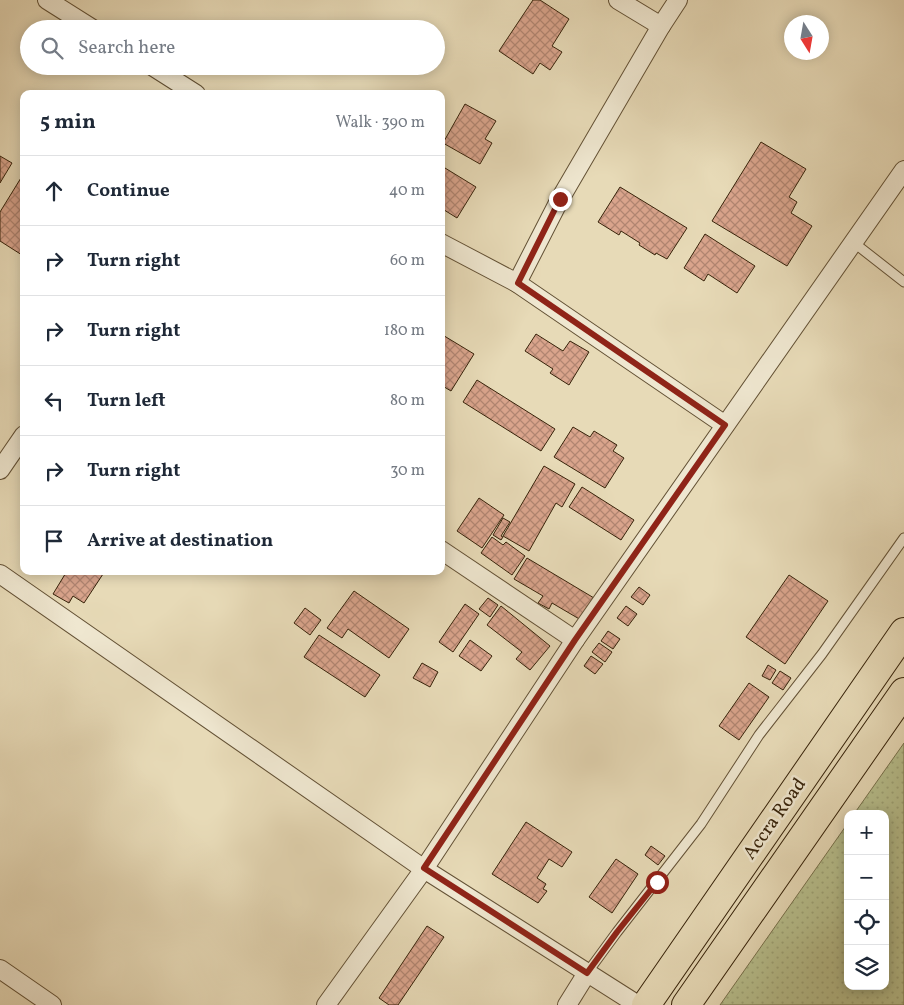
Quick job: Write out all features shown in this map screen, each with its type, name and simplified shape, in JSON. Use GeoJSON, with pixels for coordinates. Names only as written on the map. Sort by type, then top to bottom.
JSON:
{"type":"FeatureCollection","features":[{"type":"Feature","properties":{"kind":"highway","name":"Accra Road"},"geometry":{"type":"LineString","coordinates":[[646,1005],[904,632]]}},
{"type":"Feature","properties":{"kind":"highway","name":"Accra Road"},"geometry":{"type":"LineString","coordinates":[[686,1005],[904,692]]}},
{"type":"Feature","properties":{"kind":"street"},"geometry":{"type":"LineString","coordinates":[[47,0],[79,20]]}},
{"type":"Feature","properties":{"kind":"street"},"geometry":{"type":"LineString","coordinates":[[618,0],[661,26]]}},
{"type":"Feature","properties":{"kind":"street"},"geometry":{"type":"LineString","coordinates":[[518,283],[560,199],[678,0]]}},
{"type":"Feature","properties":{"kind":"street"},"geometry":{"type":"LineString","coordinates":[[166,75],[190,90]]}},
{"type":"Feature","properties":{"kind":"street"},"geometry":{"type":"LineString","coordinates":[[326,1005],[424,868],[575,640],[904,170]]}},
{"type":"Feature","properties":{"kind":"street"},"geometry":{"type":"LineString","coordinates":[[445,244],[518,283],[725,425]]}},
{"type":"Feature","properties":{"kind":"street"},"geometry":{"type":"LineString","coordinates":[[0,470],[20,441]]}},
{"type":"Feature","properties":{"kind":"street"},"geometry":{"type":"LineString","coordinates":[[445,553],[575,640]]}},
{"type":"Feature","properties":{"kind":"street"},"geometry":{"type":"LineString","coordinates":[[0,574],[424,868],[638,1005]]}},
{"type":"Feature","properties":{"kind":"street"},"geometry":{"type":"LineString","coordinates":[[0,969],[52,1005]]}},
{"type":"Feature","properties":{"kind":"street"},"geometry":{"type":"LineString","coordinates":[[567,1005],[587,973]]}},
{"type":"Feature","properties":{"kind":"lane"},"geometry":{"type":"LineString","coordinates":[[853,242],[904,282]]}},
{"type":"Feature","properties":{"kind":"lane"},"geometry":{"type":"LineString","coordinates":[[587,973],[701,824],[760,735],[822,654],[904,538]]}},
{"type":"Feature","properties":{"kind":"green space"},"geometry":{"type":"Polygon","coordinates":[[[904,743],[904,1005],[720,1005],[844,829],[844,990],[889,990],[889,810],[857,810],[904,743]]]}},
{"type":"Feature","properties":{"kind":"building"},"geometry":{"type":"Polygon","coordinates":[[[533,0],[540,0],[569,19],[552,46],[562,52],[550,70],[540,63],[533,74],[499,51],[533,0]]]}},
{"type":"Feature","properties":{"kind":"building"},"geometry":{"type":"Polygon","coordinates":[[[465,104],[496,121],[485,139],[492,143],[480,164],[445,144],[445,139],[465,104]]]}},
{"type":"Feature","properties":{"kind":"building"},"geometry":{"type":"Polygon","coordinates":[[[761,142],[806,169],[789,197],[797,202],[791,213],[812,226],[787,266],[712,221],[761,142]]]}},
{"type":"Feature","properties":{"kind":"building"},"geometry":{"type":"Polygon","coordinates":[[[0,156],[12,163],[0,183],[0,156]]]}},
{"type":"Feature","properties":{"kind":"building"},"geometry":{"type":"Polygon","coordinates":[[[445,168],[476,187],[457,218],[445,210],[445,168]]]}},
{"type":"Feature","properties":{"kind":"building"},"geometry":{"type":"Polygon","coordinates":[[[20,180],[20,254],[0,241],[0,212],[20,180]]]}},
{"type":"Feature","properties":{"kind":"building"},"geometry":{"type":"Polygon","coordinates":[[[620,187],[687,228],[667,259],[656,253],[655,255],[621,231],[619,235],[598,222],[620,187]]]}},
{"type":"Feature","properties":{"kind":"building"},"geometry":{"type":"Polygon","coordinates":[[[705,234],[755,266],[737,293],[708,274],[704,281],[684,268],[705,234]]]}},
{"type":"Feature","properties":{"kind":"building"},"geometry":{"type":"Polygon","coordinates":[[[536,334],[563,351],[570,341],[589,352],[569,385],[550,373],[553,369],[525,351],[536,334]]]}},
{"type":"Feature","properties":{"kind":"building"},"geometry":{"type":"Polygon","coordinates":[[[445,336],[474,354],[451,391],[445,387],[445,336]]]}},
{"type":"Feature","properties":{"kind":"building"},"geometry":{"type":"Polygon","coordinates":[[[477,380],[555,429],[541,451],[463,402],[477,380]]]}},
{"type":"Feature","properties":{"kind":"building"},"geometry":{"type":"Polygon","coordinates":[[[573,427],[590,437],[594,431],[617,445],[613,451],[624,458],[605,488],[554,457],[573,427]]]}},
{"type":"Feature","properties":{"kind":"building"},"geometry":{"type":"Polygon","coordinates":[[[544,466],[575,484],[562,507],[556,503],[529,551],[503,536],[544,466]]]}},
{"type":"Feature","properties":{"kind":"building"},"geometry":{"type":"Polygon","coordinates":[[[582,487],[634,520],[621,540],[569,507],[582,487]]]}},
{"type":"Feature","properties":{"kind":"building"},"geometry":{"type":"Polygon","coordinates":[[[479,498],[504,515],[482,548],[457,531],[479,498]]]}},
{"type":"Feature","properties":{"kind":"building"},"geometry":{"type":"Polygon","coordinates":[[[503,518],[510,522],[501,536],[503,537],[501,540],[493,535],[503,518]]]}},
{"type":"Feature","properties":{"kind":"building"},"geometry":{"type":"Polygon","coordinates":[[[492,537],[503,545],[506,542],[525,556],[512,575],[481,553],[492,537]]]}},
{"type":"Feature","properties":{"kind":"building"},"geometry":{"type":"Polygon","coordinates":[[[527,558],[594,598],[581,620],[552,603],[549,609],[538,603],[543,596],[514,579],[527,558]]]}},
{"type":"Feature","properties":{"kind":"building"},"geometry":{"type":"Polygon","coordinates":[[[65,575],[102,575],[84,603],[73,596],[69,603],[53,594],[65,575]]]}},
{"type":"Feature","properties":{"kind":"building"},"geometry":{"type":"Polygon","coordinates":[[[789,575],[828,601],[785,664],[746,637],[789,575]]]}},
{"type":"Feature","properties":{"kind":"building"},"geometry":{"type":"Polygon","coordinates":[[[639,587],[650,595],[643,605],[631,597],[639,587]]]}},
{"type":"Feature","properties":{"kind":"building"},"geometry":{"type":"Polygon","coordinates":[[[354,591],[409,629],[389,658],[348,629],[342,638],[327,628],[354,591]]]}},
{"type":"Feature","properties":{"kind":"building"},"geometry":{"type":"Polygon","coordinates":[[[488,598],[498,605],[490,617],[479,609],[488,598]]]}},
{"type":"Feature","properties":{"kind":"building"},"geometry":{"type":"Polygon","coordinates":[[[465,604],[479,614],[453,652],[439,642],[465,604]]]}},
{"type":"Feature","properties":{"kind":"building"},"geometry":{"type":"Polygon","coordinates":[[[501,606],[550,646],[530,670],[516,659],[522,652],[487,625],[501,606]]]}},
{"type":"Feature","properties":{"kind":"building"},"geometry":{"type":"Polygon","coordinates":[[[626,606],[637,614],[628,626],[617,618],[626,606]]]}},
{"type":"Feature","properties":{"kind":"building"},"geometry":{"type":"Polygon","coordinates":[[[305,608],[321,620],[310,635],[294,623],[305,608]]]}},
{"type":"Feature","properties":{"kind":"building"},"geometry":{"type":"Polygon","coordinates":[[[608,631],[620,639],[613,649],[601,641],[608,631]]]}},
{"type":"Feature","properties":{"kind":"building"},"geometry":{"type":"Polygon","coordinates":[[[319,635],[380,675],[365,697],[304,657],[319,635]]]}},
{"type":"Feature","properties":{"kind":"building"},"geometry":{"type":"Polygon","coordinates":[[[470,640],[492,656],[481,671],[459,656],[470,640]]]}},
{"type":"Feature","properties":{"kind":"building"},"geometry":{"type":"Polygon","coordinates":[[[599,643],[612,652],[605,662],[592,652],[599,643]]]}},
{"type":"Feature","properties":{"kind":"building"},"geometry":{"type":"Polygon","coordinates":[[[591,656],[603,664],[595,674],[584,666],[591,656]]]}},
{"type":"Feature","properties":{"kind":"building"},"geometry":{"type":"Polygon","coordinates":[[[422,663],[438,672],[430,687],[413,678],[422,663]]]}},
{"type":"Feature","properties":{"kind":"building"},"geometry":{"type":"Polygon","coordinates":[[[768,665],[776,670],[770,680],[762,676],[768,665]]]}},
{"type":"Feature","properties":{"kind":"building"},"geometry":{"type":"Polygon","coordinates":[[[780,671],[791,678],[783,690],[772,683],[780,671]]]}},
{"type":"Feature","properties":{"kind":"building"},"geometry":{"type":"Polygon","coordinates":[[[749,683],[769,697],[739,740],[719,726],[749,683]]]}},
{"type":"Feature","properties":{"kind":"building"},"geometry":{"type":"Polygon","coordinates":[[[526,822],[572,852],[562,867],[549,859],[537,878],[546,884],[543,889],[547,891],[538,903],[492,874],[526,822]]]}},
{"type":"Feature","properties":{"kind":"building"},"geometry":{"type":"Polygon","coordinates":[[[651,846],[665,856],[658,865],[645,855],[651,846]]]}},
{"type":"Feature","properties":{"kind":"building"},"geometry":{"type":"Polygon","coordinates":[[[616,859],[638,874],[612,913],[589,897],[616,859]]]}},
{"type":"Feature","properties":{"kind":"building"},"geometry":{"type":"Polygon","coordinates":[[[427,926],[444,937],[398,1005],[389,1005],[379,998],[427,926]]]}},
{"type":"Feature","properties":{"kind":"route"},"geometry":{"type":"LineString","coordinates":[[560,199],[518,283],[725,425],[575,640],[424,868],[587,973],[657,882]]}}]}
